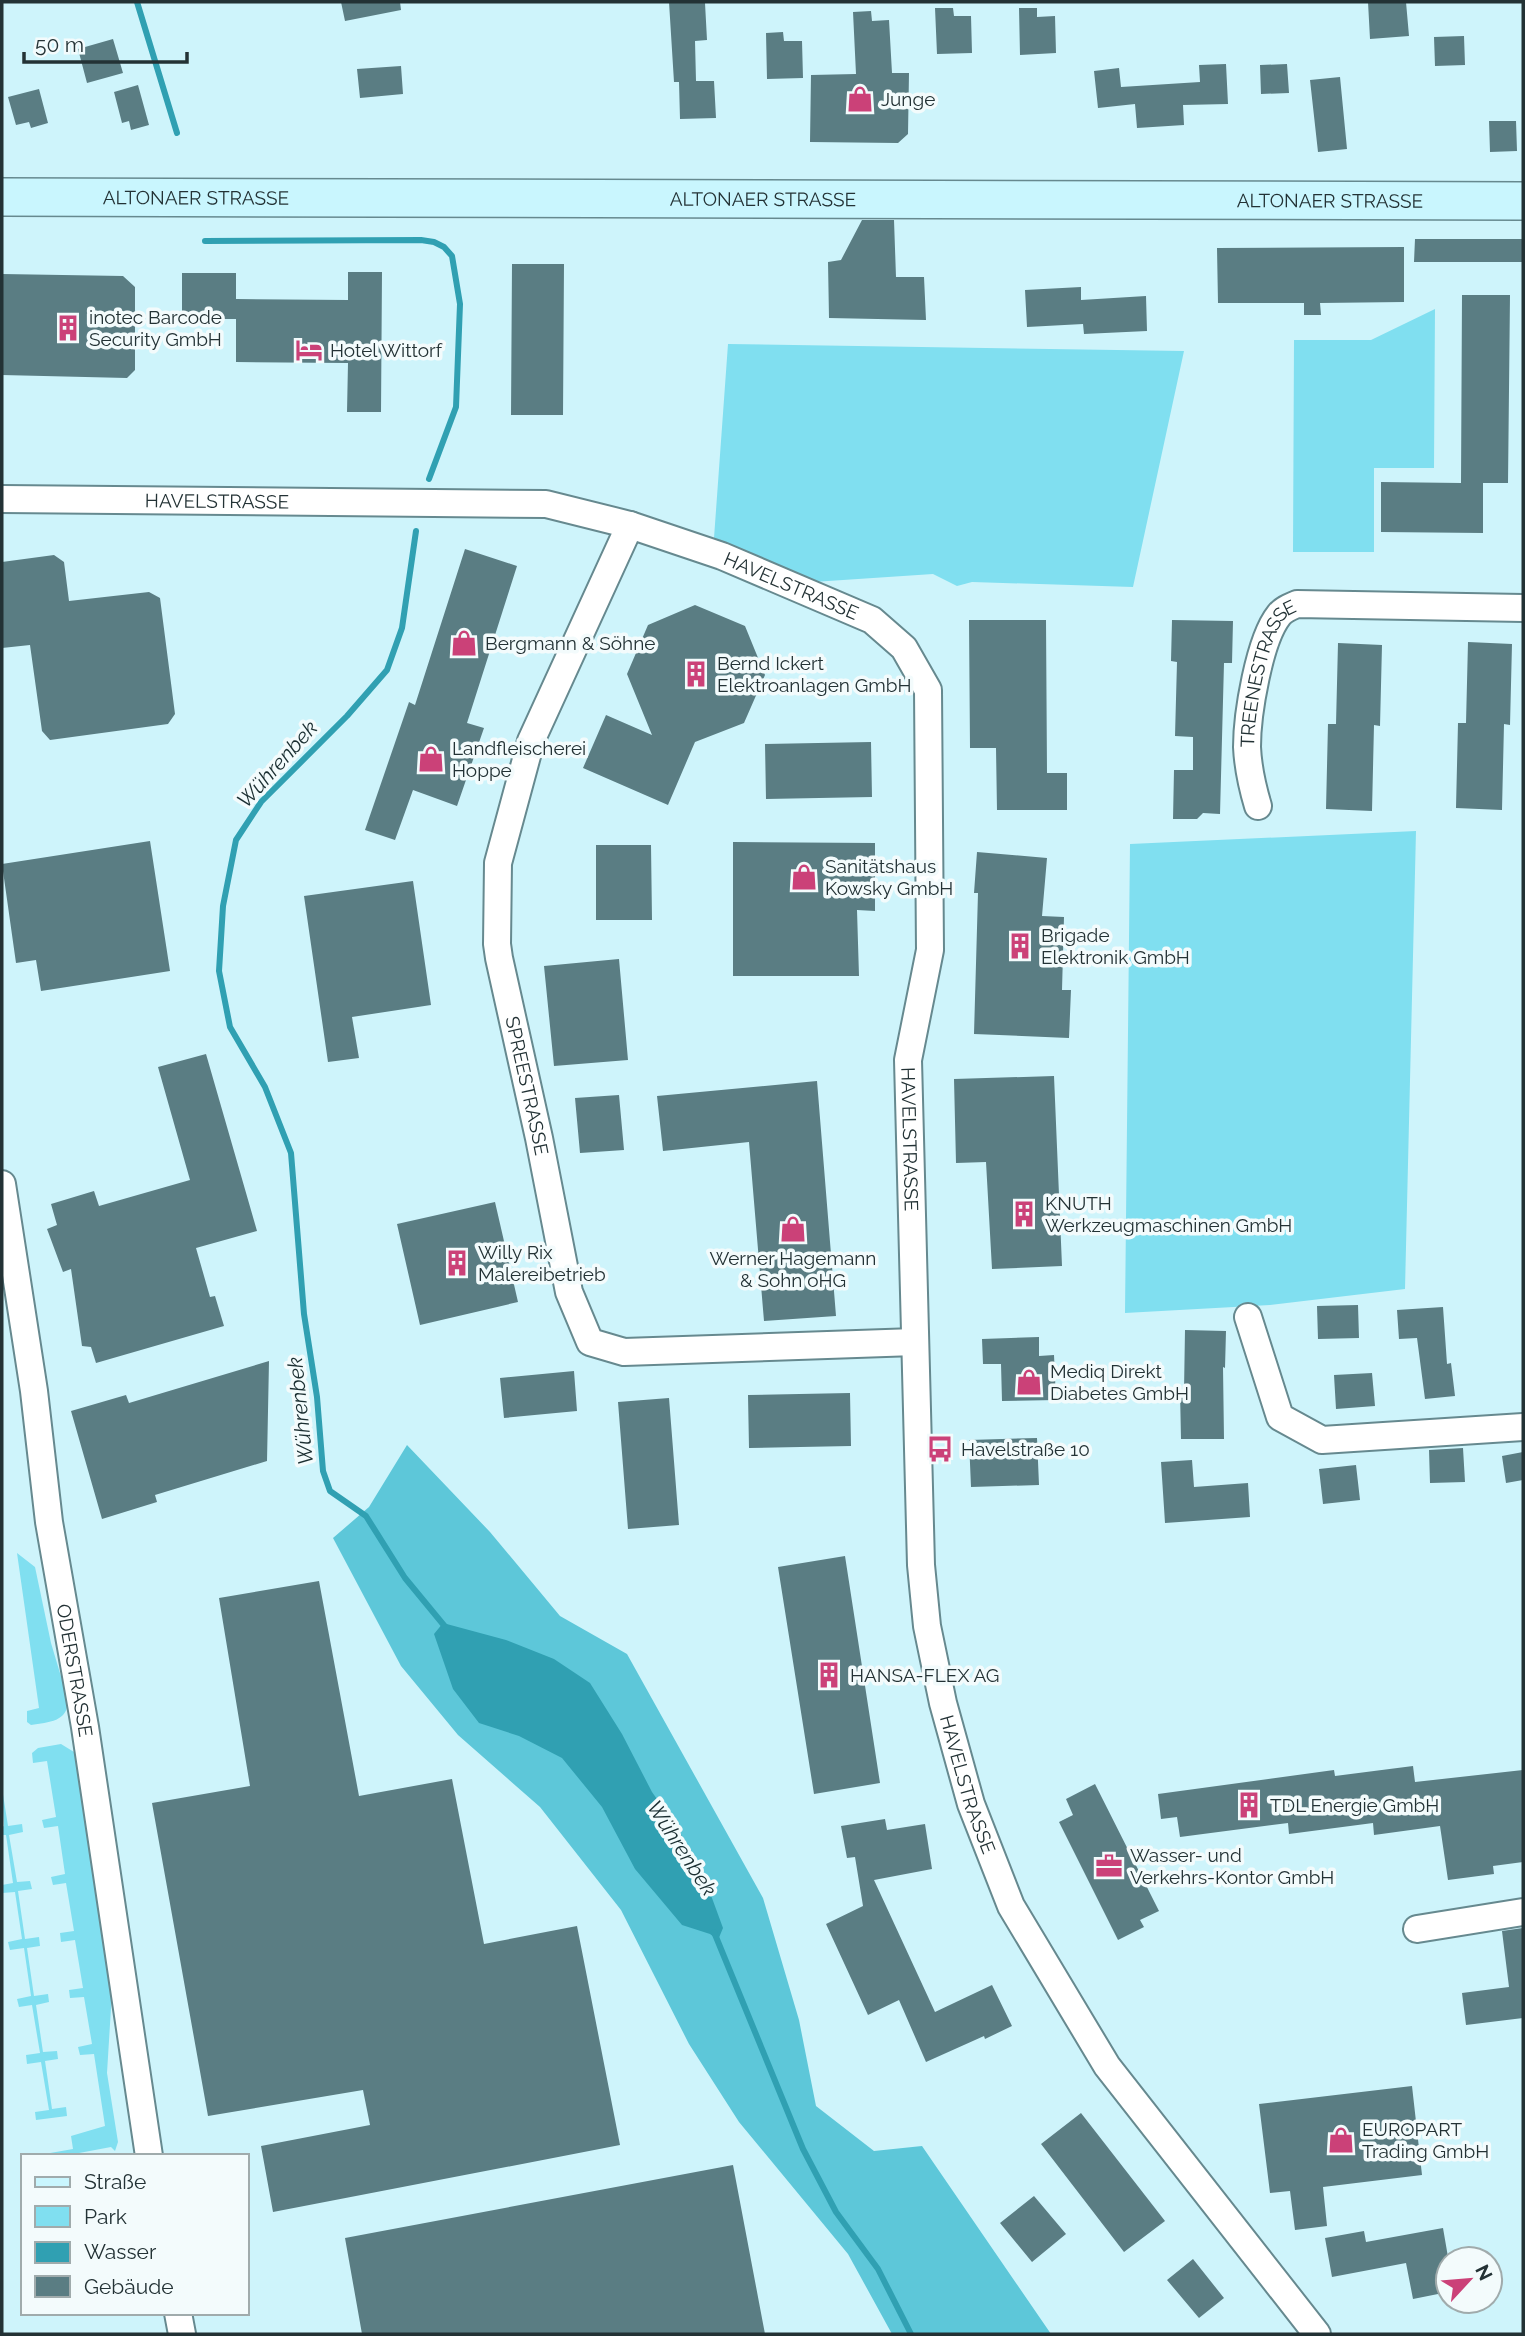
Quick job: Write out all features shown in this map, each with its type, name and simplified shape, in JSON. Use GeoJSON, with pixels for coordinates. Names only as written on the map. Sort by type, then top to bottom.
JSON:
{"type":"FeatureCollection","features":[{"type":"Feature","properties":{"kind":"main road","name":"ALTONAER STRASSE"},"geometry":{"type":"LineString","coordinates":[[2,197],[1523,201]]}},
{"type":"Feature","properties":{"kind":"street","name":"HAVELSTRASSE"},"geometry":{"type":"LineString","coordinates":[[2,499],[546,504],[630,525],[722,556],[872,620],[904,648],[928,690],[930,950],[908,1060],[921,1565],[927,1626],[943,1703],[971,1804],[1010,1906],[1107,2066],[1317,2334]]}},
{"type":"Feature","properties":{"kind":"street","name":"SPREESTRASSE"},"geometry":{"type":"LineString","coordinates":[[630,525],[530,741],[498,863],[497,944],[569,1292],[590,1342],[624,1352],[915,1342]]}},
{"type":"Feature","properties":{"kind":"street","name":"TREENESTRASSE"},"geometry":{"type":"LineString","coordinates":[[1258,806],[1250,778],[1248,720],[1265,644],[1279,615],[1287,608],[1297,604],[1523,607]]}},
{"type":"Feature","properties":{"kind":"street","name":"ODERSTRASSE"},"geometry":{"type":"LineString","coordinates":[[2,1184],[34,1391],[49,1522],[85,1727],[149,2154]]}},
{"type":"Feature","properties":{"kind":"street"},"geometry":{"type":"LineString","coordinates":[[1248,1317],[1280,1417],[1322,1440],[1523,1427]]}},
{"type":"Feature","properties":{"kind":"street"},"geometry":{"type":"LineString","coordinates":[[1417,1929],[1523,1912]]}},
{"type":"Feature","properties":{"kind":"street"},"geometry":{"type":"LineString","coordinates":[[178,2315],[182,2334]]}},
{"type":"Feature","properties":{"kind":"green space"},"geometry":{"type":"Polygon","coordinates":[[[1435,309],[1434,468],[1374,468],[1374,552],[1293,552],[1294,340],[1371,340],[1435,309]]]}},
{"type":"Feature","properties":{"kind":"green space"},"geometry":{"type":"Polygon","coordinates":[[[728,344],[1184,351],[1133,587],[972,582],[957,586],[933,574],[813,582],[714,538],[728,344]]]}},
{"type":"Feature","properties":{"kind":"green space"},"geometry":{"type":"Polygon","coordinates":[[[1416,831],[1405,1289],[1270,1305],[1125,1313],[1130,844],[1416,831]]]}},
{"type":"Feature","properties":{"kind":"green space"},"geometry":{"type":"Polygon","coordinates":[[[17,1553],[35,1567],[51,1643],[68,1700],[65,1713],[61,1717],[51,1722],[31,1725],[27,1722],[27,1711],[39,1708],[17,1553]]]}},
{"type":"Feature","properties":{"kind":"green space"},"geometry":{"type":"Polygon","coordinates":[[[61,1744],[74,1752],[78,1759],[112,1992],[107,2073],[118,2142],[115,2151],[111,2147],[74,2154],[44,2154],[73,2149],[71,2136],[105,2126],[94,2054],[80,2055],[78,2047],[92,2044],[84,1997],[70,1998],[69,1990],[83,1988],[75,1940],[61,1942],[60,1933],[74,1931],[66,1883],[53,1885],[51,1877],[65,1874],[58,1826],[44,1828],[42,1820],[56,1817],[47,1761],[33,1763],[32,1753],[38,1748],[61,1744]]]}},
{"type":"Feature","properties":{"kind":"green space"},"geometry":{"type":"Polygon","coordinates":[[[2,1788],[8,1826],[22,1824],[23,1832],[9,1835],[17,1882],[30,1881],[32,1889],[18,1891],[25,1939],[39,1937],[40,1946],[27,1948],[34,1996],[48,1994],[49,2002],[36,2005],[43,2052],[57,2051],[58,2059],[45,2061],[52,2109],[66,2107],[67,2116],[36,2120],[35,2112],[49,2110],[41,2062],[27,2064],[26,2055],[40,2053],[32,2005],[19,2007],[17,1999],[31,1996],[24,1948],[10,1950],[8,1942],[22,1939],[15,1892],[2,1893],[2,1885],[13,1883],[6,1835],[2,1835],[2,1788]]]}},
{"type":"Feature","properties":{"kind":"shaded area"},"geometry":{"type":"Polygon","coordinates":[[[407,1445],[490,1532],[560,1616],[627,1654],[763,1898],[799,2020],[816,2106],[874,2151],[922,2146],[1051,2334],[892,2334],[848,2254],[739,2122],[689,2044],[621,1910],[540,1807],[458,1735],[401,1666],[333,1538],[369,1507],[407,1445]]]}},
{"type":"Feature","properties":{"kind":"water"},"geometry":{"type":"Polygon","coordinates":[[[443,1623],[506,1640],[554,1659],[590,1683],[622,1734],[652,1792],[680,1832],[705,1879],[723,1928],[718,1940],[710,1934],[682,1925],[635,1869],[602,1807],[562,1758],[519,1736],[479,1723],[453,1689],[434,1634],[443,1623]]]}},
{"type":"Feature","properties":{"kind":"building"},"geometry":{"type":"Polygon","coordinates":[[[341,2],[400,2],[401,10],[345,21],[341,2]]]}},
{"type":"Feature","properties":{"kind":"building"},"geometry":{"type":"Polygon","coordinates":[[[669,2],[705,3],[707,40],[695,41],[696,81],[714,81],[716,118],[680,119],[679,82],[674,82],[669,2]]]}},
{"type":"Feature","properties":{"kind":"building"},"geometry":{"type":"Polygon","coordinates":[[[1368,2],[1406,2],[1409,36],[1370,39],[1368,2]]]}},
{"type":"Feature","properties":{"kind":"building"},"geometry":{"type":"Polygon","coordinates":[[[935,8],[953,8],[954,16],[971,16],[972,53],[937,54],[935,8]]]}},
{"type":"Feature","properties":{"kind":"building"},"geometry":{"type":"Polygon","coordinates":[[[1019,8],[1037,8],[1037,17],[1055,16],[1056,53],[1020,55],[1019,8]]]}},
{"type":"Feature","properties":{"kind":"building","name":"Junge"},"geometry":{"type":"Polygon","coordinates":[[[871,11],[872,21],[889,20],[892,73],[909,73],[908,134],[898,143],[810,142],[811,75],[856,74],[853,12],[871,11]]]}},
{"type":"Feature","properties":{"kind":"building"},"geometry":{"type":"Polygon","coordinates":[[[783,32],[784,41],[802,41],[803,78],[767,79],[766,33],[783,32]]]}},
{"type":"Feature","properties":{"kind":"building"},"geometry":{"type":"Polygon","coordinates":[[[1464,36],[1465,65],[1435,66],[1434,37],[1464,36]]]}},
{"type":"Feature","properties":{"kind":"building"},"geometry":{"type":"Polygon","coordinates":[[[113,39],[123,73],[87,83],[78,49],[113,39]]]}},
{"type":"Feature","properties":{"kind":"building"},"geometry":{"type":"Polygon","coordinates":[[[1226,64],[1228,104],[1183,105],[1184,125],[1137,128],[1135,104],[1098,108],[1094,71],[1119,68],[1121,87],[1200,82],[1199,65],[1226,64]]]}},
{"type":"Feature","properties":{"kind":"building"},"geometry":{"type":"Polygon","coordinates":[[[1287,64],[1289,93],[1261,94],[1260,65],[1287,64]]]}},
{"type":"Feature","properties":{"kind":"building"},"geometry":{"type":"Polygon","coordinates":[[[401,66],[403,94],[360,98],[357,69],[401,66]]]}},
{"type":"Feature","properties":{"kind":"building"},"geometry":{"type":"Polygon","coordinates":[[[1340,77],[1347,149],[1318,152],[1310,80],[1340,77]]]}},
{"type":"Feature","properties":{"kind":"building"},"geometry":{"type":"Polygon","coordinates":[[[138,85],[149,125],[131,130],[129,121],[122,123],[114,92],[138,85]]]}},
{"type":"Feature","properties":{"kind":"building"},"geometry":{"type":"Polygon","coordinates":[[[39,89],[48,123],[31,128],[29,122],[16,125],[8,97],[39,89]]]}},
{"type":"Feature","properties":{"kind":"building"},"geometry":{"type":"Polygon","coordinates":[[[1489,121],[1516,121],[1517,151],[1490,152],[1489,121]]]}},
{"type":"Feature","properties":{"kind":"building"},"geometry":{"type":"Polygon","coordinates":[[[862,220],[894,220],[896,277],[924,277],[926,320],[829,318],[828,262],[841,260],[862,220]]]}},
{"type":"Feature","properties":{"kind":"building"},"geometry":{"type":"Polygon","coordinates":[[[1415,239],[1523,239],[1523,262],[1414,262],[1415,239]]]}},
{"type":"Feature","properties":{"kind":"building"},"geometry":{"type":"Polygon","coordinates":[[[1404,247],[1404,302],[1320,303],[1321,315],[1304,315],[1304,303],[1218,303],[1217,248],[1404,247]]]}},
{"type":"Feature","properties":{"kind":"building"},"geometry":{"type":"Polygon","coordinates":[[[512,264],[564,264],[563,415],[511,415],[512,264]]]}},
{"type":"Feature","properties":{"kind":"building","name":"Hotel Wittorf"},"geometry":{"type":"Polygon","coordinates":[[[348,272],[382,272],[381,412],[347,412],[348,363],[236,362],[236,319],[182,319],[182,273],[236,273],[236,299],[348,300],[348,272]]]}},
{"type":"Feature","properties":{"kind":"building","name":"inotec Barcode Security GmbH"},"geometry":{"type":"Polygon","coordinates":[[[2,274],[123,276],[135,287],[135,370],[127,378],[2,375],[2,274]]]}},
{"type":"Feature","properties":{"kind":"building"},"geometry":{"type":"Polygon","coordinates":[[[1081,287],[1081,300],[1146,296],[1147,331],[1084,334],[1083,324],[1027,327],[1025,290],[1081,287]]]}},
{"type":"Feature","properties":{"kind":"building"},"geometry":{"type":"Polygon","coordinates":[[[1462,295],[1510,295],[1508,483],[1483,483],[1483,533],[1381,532],[1381,482],[1461,483],[1462,295]]]}},
{"type":"Feature","properties":{"kind":"building"},"geometry":{"type":"Polygon","coordinates":[[[465,549],[517,566],[467,723],[484,728],[457,806],[413,790],[395,840],[365,830],[409,702],[415,705],[465,549]]]}},
{"type":"Feature","properties":{"kind":"building"},"geometry":{"type":"Polygon","coordinates":[[[54,555],[64,562],[69,601],[149,592],[160,598],[175,714],[168,724],[50,740],[42,731],[30,645],[2,648],[2,562],[54,555]]]}},
{"type":"Feature","properties":{"kind":"building","name":"Bernd Ickert Elektroanlagen GmbH"},"geometry":{"type":"Polygon","coordinates":[[[695,605],[745,626],[765,675],[744,723],[695,742],[668,805],[583,768],[606,715],[652,735],[627,674],[648,625],[695,605]]]}},
{"type":"Feature","properties":{"kind":"building"},"geometry":{"type":"Polygon","coordinates":[[[969,620],[1046,620],[1047,773],[1067,773],[1067,810],[997,810],[996,748],[970,748],[969,620]]]}},
{"type":"Feature","properties":{"kind":"building"},"geometry":{"type":"Polygon","coordinates":[[[1172,620],[1233,621],[1232,663],[1224,663],[1220,814],[1203,813],[1197,819],[1173,819],[1174,770],[1193,770],[1193,737],[1175,736],[1177,662],[1171,661],[1172,620]]]}},
{"type":"Feature","properties":{"kind":"building"},"geometry":{"type":"Polygon","coordinates":[[[1468,642],[1512,644],[1510,725],[1504,724],[1502,810],[1456,808],[1458,723],[1466,723],[1468,642]]]}},
{"type":"Feature","properties":{"kind":"building"},"geometry":{"type":"Polygon","coordinates":[[[1338,643],[1382,645],[1380,726],[1374,725],[1372,811],[1326,809],[1328,724],[1336,724],[1338,643]]]}},
{"type":"Feature","properties":{"kind":"building"},"geometry":{"type":"Polygon","coordinates":[[[871,742],[872,797],[766,799],[765,744],[871,742]]]}},
{"type":"Feature","properties":{"kind":"building"},"geometry":{"type":"Polygon","coordinates":[[[150,841],[170,971],[41,991],[36,960],[16,963],[2,864],[150,841]]]}},
{"type":"Feature","properties":{"kind":"building","name":"Sanitätshaus Kowsky GmbH"},"geometry":{"type":"Polygon","coordinates":[[[733,842],[875,843],[875,911],[857,910],[859,976],[733,976],[733,842]]]}},
{"type":"Feature","properties":{"kind":"building"},"geometry":{"type":"Polygon","coordinates":[[[596,845],[651,845],[652,920],[596,920],[596,845]]]}},
{"type":"Feature","properties":{"kind":"building"},"geometry":{"type":"Polygon","coordinates":[[[977,852],[1047,858],[1042,916],[1064,917],[1062,990],[1071,990],[1069,1038],[974,1034],[978,893],[974,893],[977,852]]]}},
{"type":"Feature","properties":{"kind":"building"},"geometry":{"type":"Polygon","coordinates":[[[413,881],[431,1005],[352,1017],[359,1058],[328,1062],[304,896],[413,881]]]}},
{"type":"Feature","properties":{"kind":"building"},"geometry":{"type":"Polygon","coordinates":[[[619,959],[628,1060],[554,1066],[544,966],[619,959]]]}},
{"type":"Feature","properties":{"kind":"building"},"geometry":{"type":"Polygon","coordinates":[[[206,1054],[257,1231],[196,1248],[210,1297],[215,1296],[224,1326],[96,1363],[91,1347],[82,1346],[71,1269],[63,1272],[47,1229],[57,1225],[51,1204],[94,1191],[99,1206],[190,1180],[158,1067],[206,1054]]]}},
{"type":"Feature","properties":{"kind":"building","name":"KNUTH Werkzeugmaschinen GmbH"},"geometry":{"type":"Polygon","coordinates":[[[1054,1076],[1062,1266],[992,1269],[986,1162],[956,1163],[954,1079],[1054,1076]]]}},
{"type":"Feature","properties":{"kind":"building","name":"Werner Hagemann & Sohn oHG"},"geometry":{"type":"Polygon","coordinates":[[[817,1081],[836,1316],[764,1321],[749,1142],[663,1151],[657,1096],[817,1081]]]}},
{"type":"Feature","properties":{"kind":"building"},"geometry":{"type":"Polygon","coordinates":[[[619,1095],[624,1150],[580,1153],[575,1098],[619,1095]]]}},
{"type":"Feature","properties":{"kind":"building","name":"Willy Rix Malereibetrieb"},"geometry":{"type":"Polygon","coordinates":[[[495,1202],[518,1302],[420,1325],[397,1224],[495,1202]]]}},
{"type":"Feature","properties":{"kind":"building"},"geometry":{"type":"Polygon","coordinates":[[[1358,1305],[1359,1338],[1318,1339],[1317,1306],[1358,1305]]]}},
{"type":"Feature","properties":{"kind":"building"},"geometry":{"type":"Polygon","coordinates":[[[1443,1307],[1447,1364],[1451,1363],[1455,1396],[1425,1399],[1417,1338],[1399,1339],[1397,1310],[1443,1307]]]}},
{"type":"Feature","properties":{"kind":"building"},"geometry":{"type":"Polygon","coordinates":[[[1185,1330],[1226,1331],[1225,1368],[1223,1367],[1224,1439],[1181,1439],[1180,1391],[1184,1391],[1185,1330]]]}},
{"type":"Feature","properties":{"kind":"building","name":"Mediq Direkt Diabetes GmbH"},"geometry":{"type":"Polygon","coordinates":[[[1039,1337],[1039,1356],[1054,1355],[1056,1400],[1002,1401],[1001,1364],[983,1364],[982,1339],[1039,1337]]]}},
{"type":"Feature","properties":{"kind":"building"},"geometry":{"type":"Polygon","coordinates":[[[269,1361],[267,1461],[155,1495],[157,1502],[102,1519],[71,1411],[126,1395],[129,1403],[269,1361]]]}},
{"type":"Feature","properties":{"kind":"building"},"geometry":{"type":"Polygon","coordinates":[[[574,1371],[577,1411],[504,1418],[500,1378],[574,1371]]]}},
{"type":"Feature","properties":{"kind":"building"},"geometry":{"type":"Polygon","coordinates":[[[1372,1373],[1375,1406],[1336,1409],[1334,1375],[1372,1373]]]}},
{"type":"Feature","properties":{"kind":"building"},"geometry":{"type":"Polygon","coordinates":[[[850,1393],[851,1446],[749,1448],[748,1395],[850,1393]]]}},
{"type":"Feature","properties":{"kind":"building"},"geometry":{"type":"Polygon","coordinates":[[[669,1398],[679,1525],[628,1529],[618,1402],[669,1398]]]}},
{"type":"Feature","properties":{"kind":"building"},"geometry":{"type":"Polygon","coordinates":[[[1037,1438],[1039,1485],[971,1487],[969,1440],[1037,1438]]]}},
{"type":"Feature","properties":{"kind":"building"},"geometry":{"type":"Polygon","coordinates":[[[1463,1448],[1465,1482],[1430,1483],[1429,1450],[1463,1448]]]}},
{"type":"Feature","properties":{"kind":"building"},"geometry":{"type":"Polygon","coordinates":[[[1523,1452],[1523,1480],[1506,1483],[1502,1456],[1523,1452]]]}},
{"type":"Feature","properties":{"kind":"building"},"geometry":{"type":"Polygon","coordinates":[[[1192,1460],[1194,1487],[1248,1483],[1250,1517],[1165,1523],[1161,1462],[1192,1460]]]}},
{"type":"Feature","properties":{"kind":"building"},"geometry":{"type":"Polygon","coordinates":[[[1356,1465],[1360,1500],[1323,1504],[1319,1469],[1356,1465]]]}},
{"type":"Feature","properties":{"kind":"building","name":"HANSA-FLEX AG"},"geometry":{"type":"Polygon","coordinates":[[[845,1556],[880,1783],[814,1794],[778,1567],[845,1556]]]}},
{"type":"Feature","properties":{"kind":"building"},"geometry":{"type":"Polygon","coordinates":[[[319,1581],[359,1796],[452,1779],[484,1944],[577,1926],[620,2145],[273,2212],[261,2146],[370,2125],[363,2090],[208,2116],[152,1803],[250,1786],[219,1598],[319,1581]]]}},
{"type":"Feature","properties":{"kind":"building"},"geometry":{"type":"Polygon","coordinates":[[[1413,1766],[1415,1782],[1523,1770],[1523,1862],[1493,1866],[1494,1874],[1448,1880],[1440,1826],[1374,1835],[1373,1823],[1289,1834],[1288,1823],[1180,1837],[1177,1817],[1161,1819],[1158,1794],[1334,1770],[1335,1776],[1413,1766]]]}},
{"type":"Feature","properties":{"kind":"building","name":"Wasser- und Verkehrs-Kontor GmbH"},"geometry":{"type":"Polygon","coordinates":[[[1095,1784],[1159,1911],[1140,1920],[1144,1927],[1118,1940],[1059,1822],[1073,1815],[1066,1799],[1095,1784]]]}},
{"type":"Feature","properties":{"kind":"building"},"geometry":{"type":"Polygon","coordinates":[[[885,1819],[887,1830],[925,1824],[932,1869],[874,1880],[935,2012],[992,1985],[1012,2026],[926,2062],[899,2000],[868,2015],[826,1924],[863,1906],[855,1857],[847,1858],[841,1826],[885,1819]]]}},
{"type":"Feature","properties":{"kind":"building"},"geometry":{"type":"Polygon","coordinates":[[[1523,1928],[1523,2018],[1466,2025],[1462,1993],[1509,1987],[1502,1931],[1523,1928]]]}},
{"type":"Feature","properties":{"kind":"building","name":"EUROPART Trading GmbH"},"geometry":{"type":"Polygon","coordinates":[[[1412,2086],[1422,2175],[1323,2187],[1327,2226],[1295,2230],[1290,2191],[1270,2193],[1259,2104],[1412,2086]]]}},
{"type":"Feature","properties":{"kind":"building"},"geometry":{"type":"Polygon","coordinates":[[[1081,2113],[1165,2221],[1124,2252],[1041,2144],[1081,2113]]]}},
{"type":"Feature","properties":{"kind":"building"},"geometry":{"type":"Polygon","coordinates":[[[733,2165],[765,2334],[362,2334],[345,2238],[733,2165]]]}},
{"type":"Feature","properties":{"kind":"building"},"geometry":{"type":"Polygon","coordinates":[[[1034,2196],[1066,2234],[1032,2262],[1000,2223],[1034,2196]]]}},
{"type":"Feature","properties":{"kind":"building"},"geometry":{"type":"Polygon","coordinates":[[[1443,2228],[1446,2245],[1434,2245],[1434,2295],[1413,2299],[1406,2263],[1332,2277],[1325,2238],[1364,2231],[1366,2242],[1443,2228]]]}},
{"type":"Feature","properties":{"kind":"building"},"geometry":{"type":"Polygon","coordinates":[[[1193,2259],[1224,2298],[1199,2318],[1167,2280],[1193,2259]]]}},
{"type":"Feature","properties":{"kind":"waterway","name":"Wührenbek"},"geometry":{"type":"LineString","coordinates":[[137,2],[177,133]]}},
{"type":"Feature","properties":{"kind":"waterway","name":"Wührenbek"},"geometry":{"type":"LineString","coordinates":[[205,241],[421,240],[444,247],[452,256],[460,304],[456,407],[429,479]]}},
{"type":"Feature","properties":{"kind":"waterway","name":"Wührenbek"},"geometry":{"type":"LineString","coordinates":[[416,531],[402,628],[387,670],[347,716],[261,802],[236,840],[223,906],[219,971],[230,1027],[265,1087],[291,1153],[304,1314],[317,1397],[323,1471],[330,1491],[366,1516],[405,1578],[447,1629]]}},
{"type":"Feature","properties":{"kind":"waterway","name":"Wührenbek"},"geometry":{"type":"LineString","coordinates":[[714,1932],[803,2149],[836,2212],[878,2269],[911,2334]]}},
{"type":"Feature","properties":{"kind":"place","name":"Junge"},"geometry":{"type":"Point","coordinates":[860,99]}},
{"type":"Feature","properties":{"kind":"place","name":"inotec Barcode Security GmbH"},"geometry":{"type":"Point","coordinates":[68,328]}},
{"type":"Feature","properties":{"kind":"place","name":"Hotel Wittorf"},"geometry":{"type":"Point","coordinates":[309,350]}},
{"type":"Feature","properties":{"kind":"place","name":"Bergmann & Söhne"},"geometry":{"type":"Point","coordinates":[464,643]}},
{"type":"Feature","properties":{"kind":"place","name":"Bernd Ickert Elektroanlagen GmbH"},"geometry":{"type":"Point","coordinates":[696,674]}},
{"type":"Feature","properties":{"kind":"place","name":"Landfleischerei Hoppe"},"geometry":{"type":"Point","coordinates":[431,759]}},
{"type":"Feature","properties":{"kind":"place","name":"Sanitätshaus Kowsky GmbH"},"geometry":{"type":"Point","coordinates":[804,877]}},
{"type":"Feature","properties":{"kind":"place","name":"Brigade Elektronik GmbH"},"geometry":{"type":"Point","coordinates":[1020,946]}},
{"type":"Feature","properties":{"kind":"place","name":"KNUTH Werkzeugmaschinen GmbH"},"geometry":{"type":"Point","coordinates":[1024,1214]}},
{"type":"Feature","properties":{"kind":"place","name":"Werner Hagemann & Sohn oHG"},"geometry":{"type":"Point","coordinates":[793,1229]}},
{"type":"Feature","properties":{"kind":"place","name":"Willy Rix Malereibetrieb"},"geometry":{"type":"Point","coordinates":[457,1263]}},
{"type":"Feature","properties":{"kind":"place","name":"Mediq Direkt Diabetes GmbH"},"geometry":{"type":"Point","coordinates":[1029,1382]}},
{"type":"Feature","properties":{"kind":"place","name":"Havelstraße 10"},"geometry":{"type":"Point","coordinates":[940,1449]}},
{"type":"Feature","properties":{"kind":"place","name":"HANSA-FLEX AG"},"geometry":{"type":"Point","coordinates":[829,1675]}},
{"type":"Feature","properties":{"kind":"place","name":"TDL Energie GmbH"},"geometry":{"type":"Point","coordinates":[1249,1805]}},
{"type":"Feature","properties":{"kind":"place","name":"Wasser- und Verkehrs-Kontor GmbH"},"geometry":{"type":"Point","coordinates":[1109,1866]}},
{"type":"Feature","properties":{"kind":"place","name":"EUROPART Trading GmbH"},"geometry":{"type":"Point","coordinates":[1341,2140]}}]}
